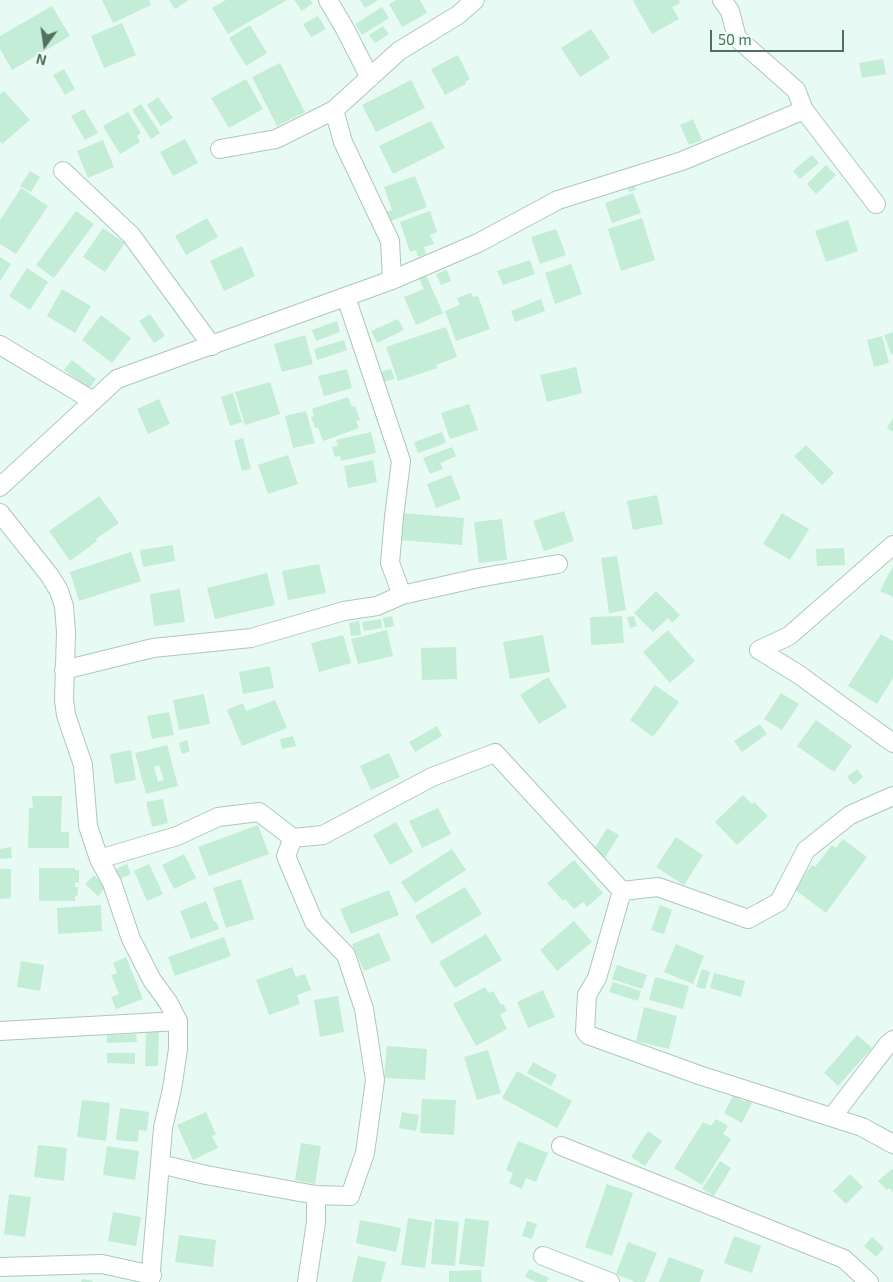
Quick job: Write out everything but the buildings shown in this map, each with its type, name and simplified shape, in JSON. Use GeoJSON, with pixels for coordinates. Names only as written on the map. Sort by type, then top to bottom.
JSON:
{"type":"FeatureCollection","features":[{"type":"Feature","properties":{"kind":"street"},"geometry":{"type":"LineString","coordinates":[[328,0],[370,78]]}},
{"type":"Feature","properties":{"kind":"street"},"geometry":{"type":"LineString","coordinates":[[220,150],[276,139],[334,110],[399,51],[458,15],[475,0]]}},
{"type":"Feature","properties":{"kind":"street"},"geometry":{"type":"LineString","coordinates":[[722,0],[730,11],[737,38],[796,90],[804,110],[876,204]]}},
{"type":"Feature","properties":{"kind":"street"},"geometry":{"type":"LineString","coordinates":[[334,110],[342,142],[390,241],[392,280]]}},
{"type":"Feature","properties":{"kind":"street"},"geometry":{"type":"LineString","coordinates":[[0,487],[117,379],[392,280],[478,244],[558,200],[682,161],[804,110]]}},
{"type":"Feature","properties":{"kind":"street"},"geometry":{"type":"LineString","coordinates":[[63,171],[131,235],[212,346]]}},
{"type":"Feature","properties":{"kind":"street"},"geometry":{"type":"LineString","coordinates":[[346,297],[401,461],[390,563],[402,595]]}},
{"type":"Feature","properties":{"kind":"street"},"geometry":{"type":"LineString","coordinates":[[0,345],[93,401]]}},
{"type":"Feature","properties":{"kind":"street"},"geometry":{"type":"LineString","coordinates":[[0,512],[35,555],[58,591],[64,606],[66,632],[64,700],[66,715],[83,765],[88,826],[99,859],[112,884],[144,966],[178,1021],[178,1050],[163,1128],[151,1278],[102,1264],[0,1267]]}},
{"type":"Feature","properties":{"kind":"street"},"geometry":{"type":"LineString","coordinates":[[893,545],[789,636],[759,650],[798,674],[893,743]]}},
{"type":"Feature","properties":{"kind":"street"},"geometry":{"type":"LineString","coordinates":[[64,670],[153,648],[251,638],[344,611],[377,606],[402,595],[478,578],[558,564]]}},
{"type":"Feature","properties":{"kind":"street"},"geometry":{"type":"LineString","coordinates":[[99,859],[178,836],[218,817],[259,812],[293,838],[323,836],[432,777],[495,753],[622,891]]}},
{"type":"Feature","properties":{"kind":"street"},"geometry":{"type":"LineString","coordinates":[[622,891],[658,887],[748,919],[779,902],[806,850],[850,815],[893,796]]}},
{"type":"Feature","properties":{"kind":"street"},"geometry":{"type":"LineString","coordinates":[[160,1164],[206,1175],[316,1195],[350,1196],[365,1153],[375,1080],[364,1010],[346,955],[314,922],[286,856],[293,838]]}},
{"type":"Feature","properties":{"kind":"street"},"geometry":{"type":"LineString","coordinates":[[622,891],[597,978],[587,995],[585,1031],[588,1036],[699,1075],[862,1127],[893,1144]]}},
{"type":"Feature","properties":{"kind":"street"},"geometry":{"type":"LineString","coordinates":[[0,1031],[178,1021]]}},
{"type":"Feature","properties":{"kind":"street"},"geometry":{"type":"LineString","coordinates":[[832,1117],[893,1040]]}},
{"type":"Feature","properties":{"kind":"street"},"geometry":{"type":"LineString","coordinates":[[561,1146],[844,1259],[869,1282]]}},
{"type":"Feature","properties":{"kind":"street"},"geometry":{"type":"LineString","coordinates":[[307,1282],[316,1222],[316,1195]]}},
{"type":"Feature","properties":{"kind":"street"},"geometry":{"type":"LineString","coordinates":[[543,1256],[610,1282]]}}]}
